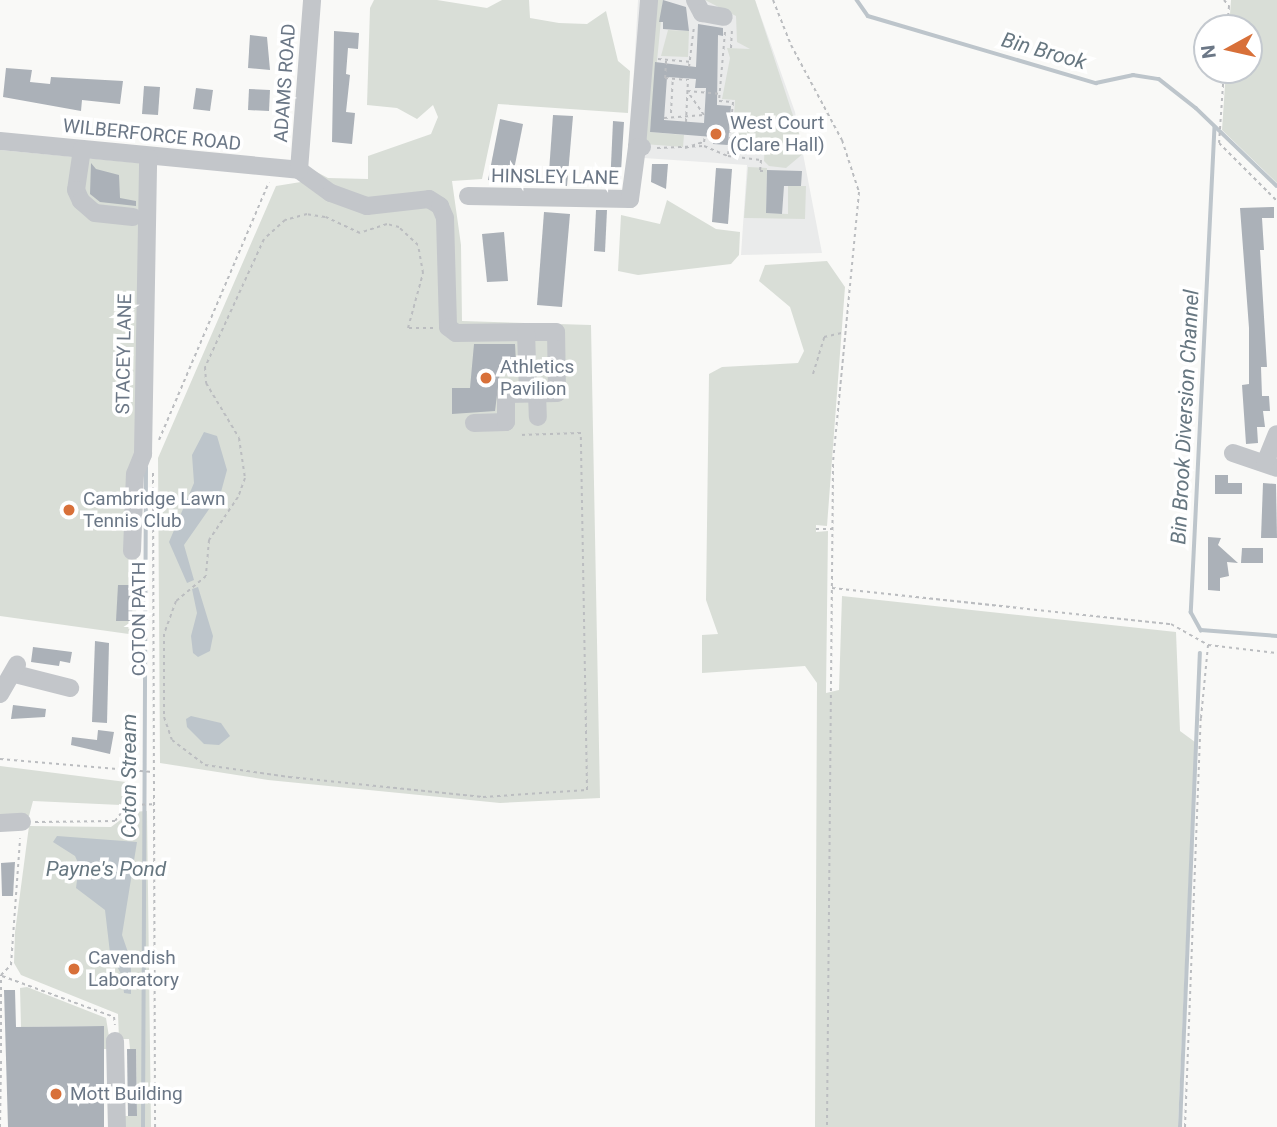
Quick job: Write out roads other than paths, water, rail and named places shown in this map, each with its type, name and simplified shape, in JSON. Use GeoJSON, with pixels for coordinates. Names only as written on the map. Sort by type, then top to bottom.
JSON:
{"type":"FeatureCollection","features":[{"type":"Feature","properties":{"kind":"street","name":"ADAMS ROAD"},"geometry":{"type":"LineString","coordinates":[[299,170],[312,0]]}},
{"type":"Feature","properties":{"kind":"street","name":"HINSLEY LANE"},"geometry":{"type":"LineString","coordinates":[[468,196],[630,199],[639,147],[649,0]]}},
{"type":"Feature","properties":{"kind":"street"},"geometry":{"type":"LineString","coordinates":[[695,0],[702,13],[728,23]]}},
{"type":"Feature","properties":{"kind":"street","name":"WILBERFORCE ROAD"},"geometry":{"type":"LineString","coordinates":[[0,141],[299,170]]}},
{"type":"Feature","properties":{"kind":"street"},"geometry":{"type":"LineString","coordinates":[[82,149],[76,190],[81,201],[95,213],[133,217]]}},
{"type":"Feature","properties":{"kind":"street","name":"STACEY LANE"},"geometry":{"type":"LineString","coordinates":[[132,551],[135,474],[143,454],[148,156]]}},
{"type":"Feature","properties":{"kind":"street"},"geometry":{"type":"LineString","coordinates":[[299,170],[331,193],[367,206],[429,199],[440,206],[445,218],[448,327],[456,333],[556,332],[557,393],[506,394],[506,422],[474,423]]}},
{"type":"Feature","properties":{"kind":"street"},"geometry":{"type":"LineString","coordinates":[[526,332],[538,417]]}},
{"type":"Feature","properties":{"kind":"street"},"geometry":{"type":"LineString","coordinates":[[1233,453],[1271,466],[1277,434]]}},
{"type":"Feature","properties":{"kind":"street"},"geometry":{"type":"LineString","coordinates":[[0,694],[16,669],[73,688]]}},
{"type":"Feature","properties":{"kind":"street"},"geometry":{"type":"LineString","coordinates":[[0,822],[22,822]]}},
{"type":"Feature","properties":{"kind":"street"},"geometry":{"type":"LineString","coordinates":[[115,1041],[117,1127]]}},
{"type":"Feature","properties":{"kind":"water"},"geometry":{"type":"Polygon","coordinates":[[[204,432],[217,436],[227,470],[221,492],[184,545],[194,580],[187,583],[169,542],[194,483],[192,455],[204,432]]]}},
{"type":"Feature","properties":{"kind":"water"},"geometry":{"type":"Polygon","coordinates":[[[198,587],[213,636],[210,651],[198,657],[193,653],[191,636],[197,613],[192,589],[198,587]]]}},
{"type":"Feature","properties":{"kind":"water"},"geometry":{"type":"Polygon","coordinates":[[[191,716],[221,723],[230,736],[219,745],[204,744],[187,727],[186,719],[191,716]]]}},
{"type":"Feature","properties":{"kind":"water","name":"Payne's Pond"},"geometry":{"type":"Polygon","coordinates":[[[57,836],[137,842],[122,935],[131,961],[131,994],[124,993],[122,976],[110,953],[105,910],[76,888],[79,865],[75,856],[53,842],[57,836]]]}},
{"type":"Feature","properties":{"kind":"waterway","name":"Bin Brook"},"geometry":{"type":"LineString","coordinates":[[857,0],[868,16],[1096,83],[1133,75],[1159,79],[1196,108],[1277,186]]}},
{"type":"Feature","properties":{"kind":"waterway","name":"Bin Brook Diversion Channel"},"geometry":{"type":"LineString","coordinates":[[1215,127],[1191,612],[1201,630],[1277,636]]}},
{"type":"Feature","properties":{"kind":"waterway","name":"Coton Stream"},"geometry":{"type":"LineString","coordinates":[[143,1127],[146,468]]}},
{"type":"Feature","properties":{"kind":"waterway"},"geometry":{"type":"LineString","coordinates":[[1180,1127],[1200,653]]}},
{"type":"Feature","properties":{"kind":"place","name":"West Court (Clare Hall)"},"geometry":{"type":"Point","coordinates":[716,134]}},
{"type":"Feature","properties":{"kind":"place","name":"Athletics Pavilion"},"geometry":{"type":"Point","coordinates":[486,378]}},
{"type":"Feature","properties":{"kind":"place","name":"Cambridge Lawn Tennis Club"},"geometry":{"type":"Point","coordinates":[69,510]}},
{"type":"Feature","properties":{"kind":"place","name":"Cavendish Laboratory"},"geometry":{"type":"Point","coordinates":[74,969]}},
{"type":"Feature","properties":{"kind":"place","name":"Mott Building"},"geometry":{"type":"Point","coordinates":[56,1094]}}]}
